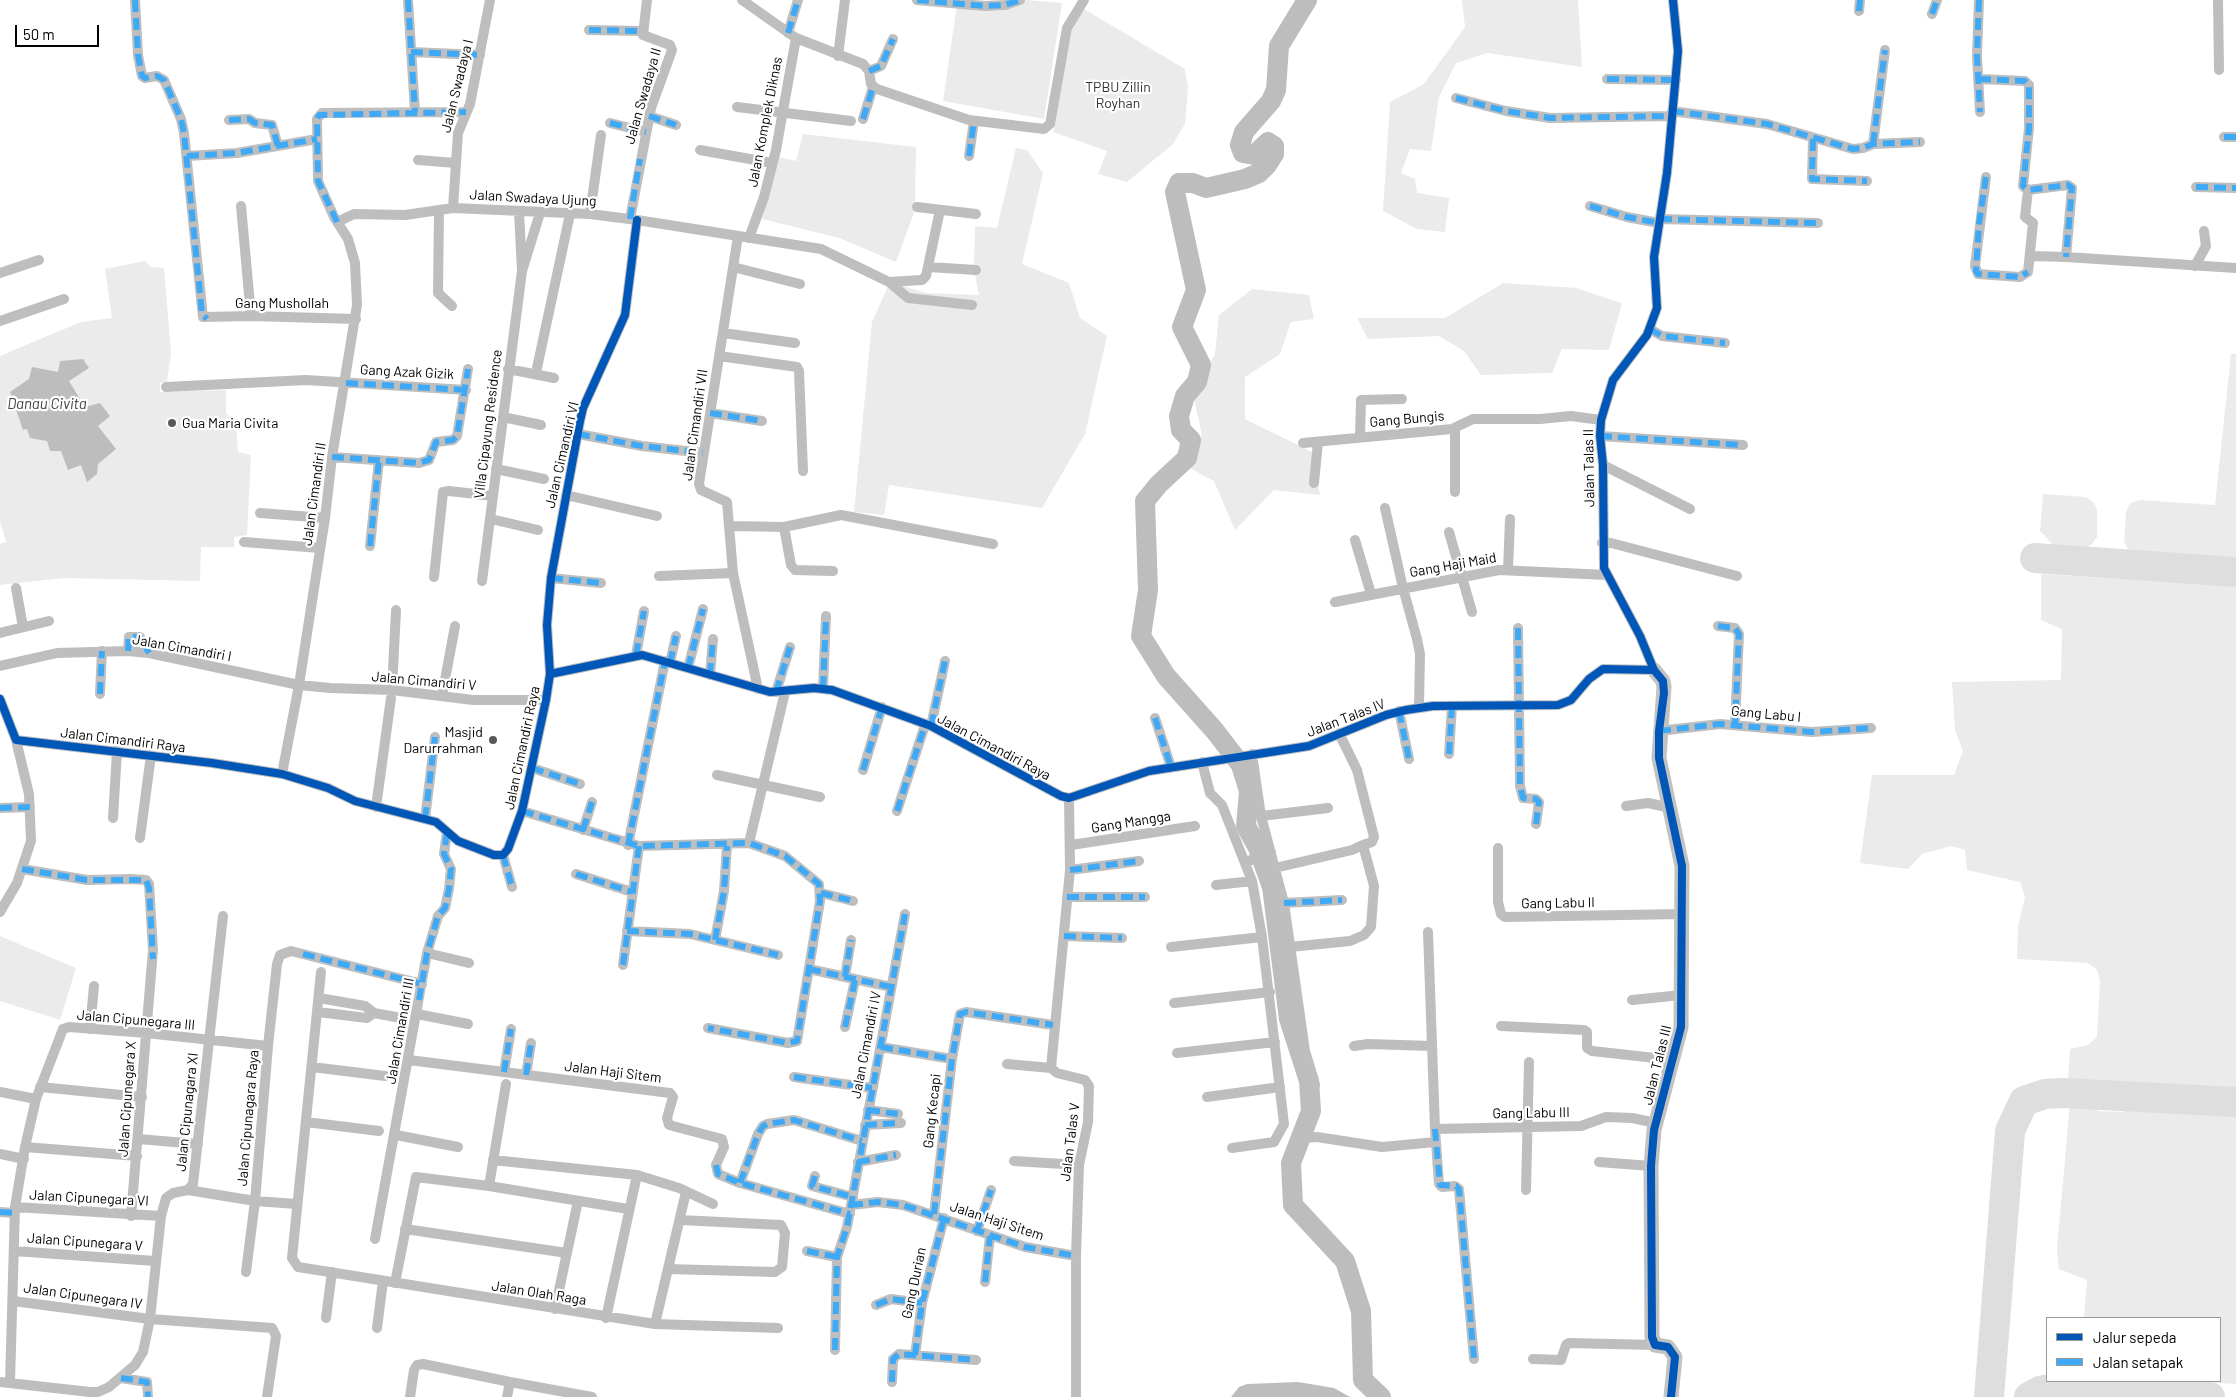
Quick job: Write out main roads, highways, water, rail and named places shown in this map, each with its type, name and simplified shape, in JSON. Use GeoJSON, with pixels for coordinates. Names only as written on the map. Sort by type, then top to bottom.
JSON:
{"type":"FeatureCollection","features":[{"type":"Feature","properties":{"kind":"water","name":"Danau Civita"},"geometry":{"type":"Polygon","coordinates":[[[83,359],[89,368],[69,381],[85,407],[100,403],[110,416],[98,426],[116,449],[98,464],[97,474],[87,482],[81,465],[68,470],[61,451],[50,451],[47,441],[30,438],[27,429],[23,430],[10,392],[29,379],[32,367],[58,372],[60,361],[83,359]]]}},
{"type":"Feature","properties":{"kind":"water"},"geometry":{"type":"Polygon","coordinates":[[[1298,1382],[1334,1388],[1350,1397],[1231,1397],[1239,1387],[1247,1384],[1298,1382]]]}},
{"type":"Feature","properties":{"kind":"waterway"},"geometry":{"type":"LineString","coordinates":[[1307,0],[1279,46],[1276,90],[1271,101],[1244,132],[1240,145],[1243,153],[1254,155],[1268,142],[1274,146],[1274,154],[1267,165],[1259,173],[1245,179],[1206,188],[1193,183],[1179,183],[1175,192],[1196,290],[1182,327],[1201,365],[1197,382],[1185,396],[1179,416],[1181,430],[1191,440],[1187,458],[1159,484],[1145,501],[1148,590],[1141,636],[1166,676],[1215,731],[1241,765],[1249,791],[1246,826],[1258,848],[1272,887],[1289,1019],[1309,1081],[1311,1111],[1291,1163],[1293,1205],[1345,1261],[1361,1311],[1363,1380],[1381,1397]]}},
{"type":"Feature","properties":{"kind":"place","name":"Gua Maria Civita"},"geometry":{"type":"Point","coordinates":[172,423]}},
{"type":"Feature","properties":{"kind":"place","name":"Masjid Darurrahman"},"geometry":{"type":"Point","coordinates":[493,740]}},
{"type":"Feature","properties":{"kind":"park label","name":"TPBU Zillin Royhan"},"geometry":{"type":"Point","coordinates":[1118,95]}}]}
